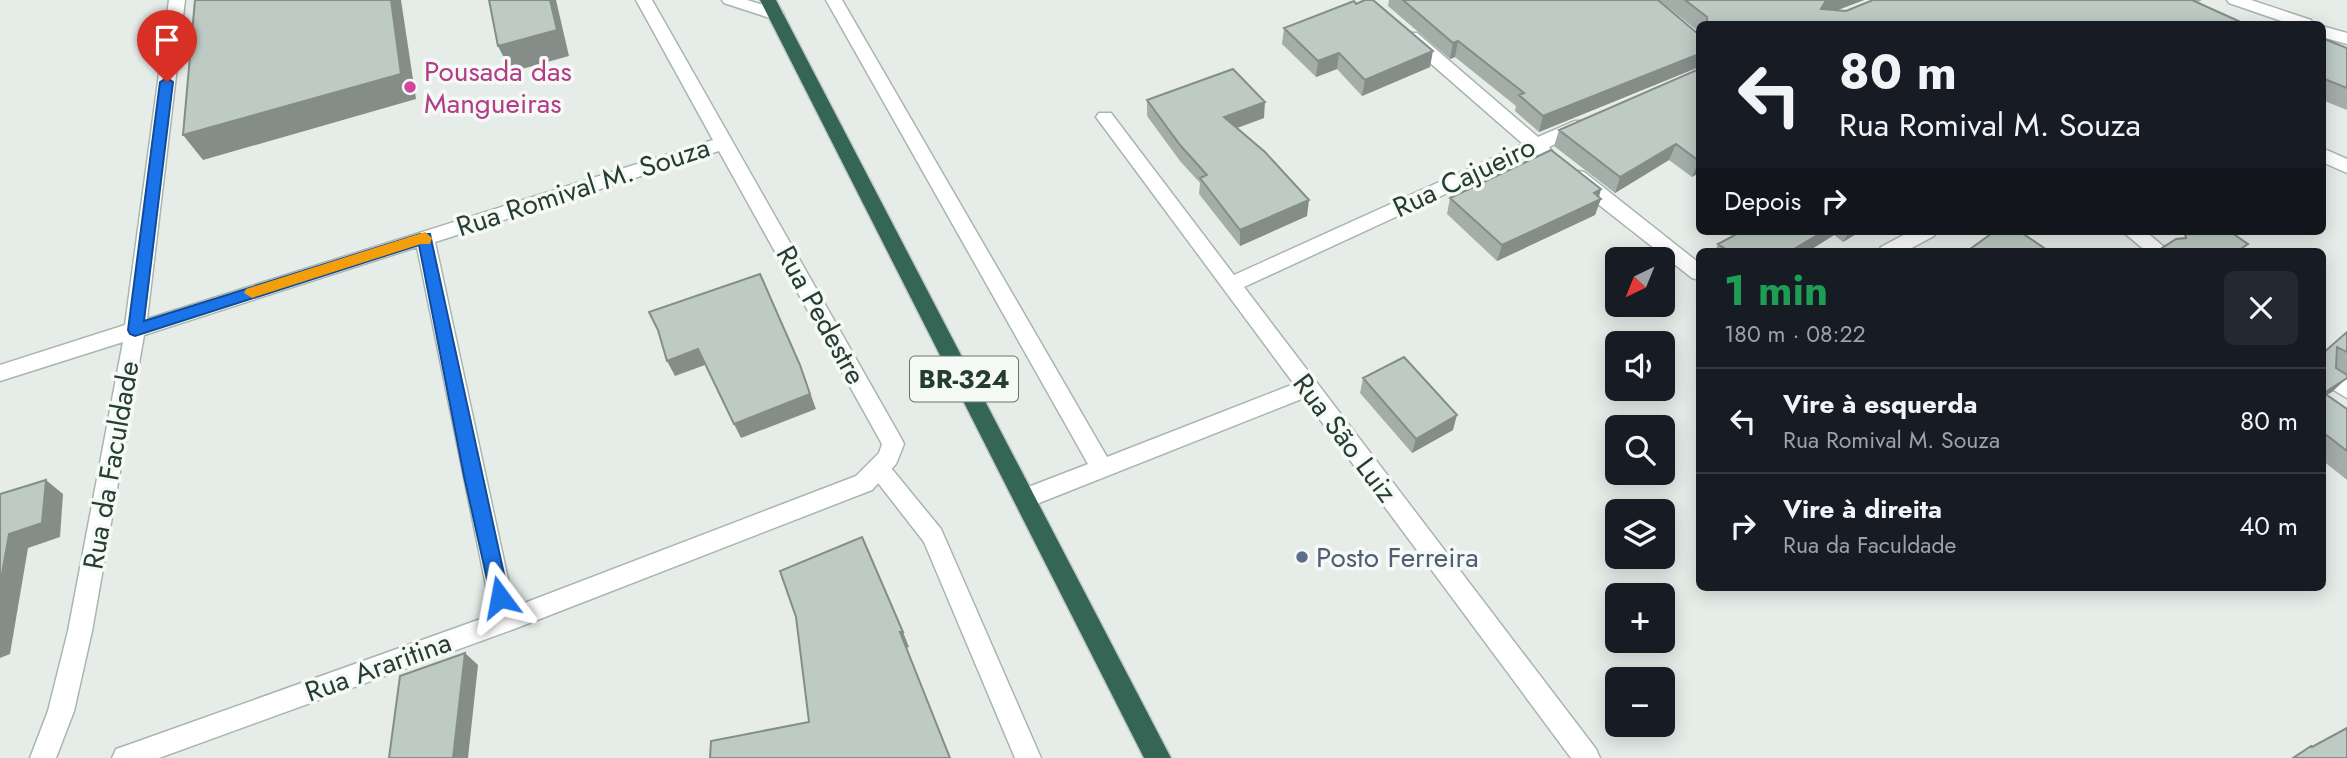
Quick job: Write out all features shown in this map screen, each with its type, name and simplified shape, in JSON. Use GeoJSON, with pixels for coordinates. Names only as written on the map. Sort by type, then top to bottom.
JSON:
{"type":"FeatureCollection","features":[{"type":"Feature","properties":{"kind":"highway","name":"BR-324"},"geometry":{"type":"LineString","coordinates":[[772,8],[1158,758]]}},
{"type":"Feature","properties":{"kind":"street","name":"Rua da Faculdade"},"geometry":{"type":"LineString","coordinates":[[43,758],[61,710],[80,631],[135,330],[177,0]]}},
{"type":"Feature","properties":{"kind":"street"},"geometry":{"type":"LineString","coordinates":[[645,0],[726,142]]}},
{"type":"Feature","properties":{"kind":"street"},"geometry":{"type":"LineString","coordinates":[[730,0],[772,8]]}},
{"type":"Feature","properties":{"kind":"street"},"geometry":{"type":"LineString","coordinates":[[834,0],[1102,468]]}},
{"type":"Feature","properties":{"kind":"street"},"geometry":{"type":"LineString","coordinates":[[2235,0],[2296,21]]}},
{"type":"Feature","properties":{"kind":"street"},"geometry":{"type":"LineString","coordinates":[[1398,27],[1535,144],[1696,271]]}},
{"type":"Feature","properties":{"kind":"street"},"geometry":{"type":"LineString","coordinates":[[2326,32],[2347,39]]}},
{"type":"Feature","properties":{"kind":"street","name":"Rua São Luiz"},"geometry":{"type":"LineString","coordinates":[[1105,117],[1587,758]]}},
{"type":"Feature","properties":{"kind":"street","name":"Rua Cajueiro"},"geometry":{"type":"LineString","coordinates":[[1232,284],[1598,117]]}},
{"type":"Feature","properties":{"kind":"street","name":"Rua Romival M. Souza"},"geometry":{"type":"LineString","coordinates":[[0,373],[726,142]]}},
{"type":"Feature","properties":{"kind":"street","name":"Rua Pedestre"},"geometry":{"type":"LineString","coordinates":[[726,142],[893,444],[888,458],[872,476]]}},
{"type":"Feature","properties":{"kind":"street"},"geometry":{"type":"LineString","coordinates":[[2326,156],[2347,167]]}},
{"type":"Feature","properties":{"kind":"street"},"geometry":{"type":"LineString","coordinates":[[1895,248],[1920,235]]}},
{"type":"Feature","properties":{"kind":"street"},"geometry":{"type":"LineString","coordinates":[[2137,235],[2155,248]]}},
{"type":"Feature","properties":{"kind":"street"},"geometry":{"type":"LineString","coordinates":[[425,238],[472,476],[506,621]]}},
{"type":"Feature","properties":{"kind":"street"},"geometry":{"type":"LineString","coordinates":[[2326,375],[2347,390]]}},
{"type":"Feature","properties":{"kind":"street"},"geometry":{"type":"LineString","coordinates":[[1026,498],[1307,388]]}},
{"type":"Feature","properties":{"kind":"street"},"geometry":{"type":"LineString","coordinates":[[872,476],[933,536],[1028,758]]}},
{"type":"Feature","properties":{"kind":"street","name":"Rua Araritina"},"geometry":{"type":"LineString","coordinates":[[125,758],[506,621],[872,476]]}},
{"type":"Feature","properties":{"kind":"building"},"geometry":{"type":"Polygon","coordinates":[[[195,0],[391,0],[401,74],[183,135],[195,0]]]}},
{"type":"Feature","properties":{"kind":"building"},"geometry":{"type":"Polygon","coordinates":[[[489,0],[550,0],[557,30],[498,46],[489,0]]]}},
{"type":"Feature","properties":{"kind":"building"},"geometry":{"type":"Polygon","coordinates":[[[1373,0],[1433,51],[1365,80],[1339,53],[1318,61],[1284,28],[1354,1],[1356,4],[1373,0]]]}},
{"type":"Feature","properties":{"kind":"building"},"geometry":{"type":"Polygon","coordinates":[[[1403,0],[1658,0],[1696,32],[1696,55],[1543,116],[1519,95],[1524,93],[1458,41],[1453,43],[1403,0]]]}},
{"type":"Feature","properties":{"kind":"building"},"geometry":{"type":"Polygon","coordinates":[[[1685,0],[1829,0],[1821,9],[1846,11],[1873,0],[2192,0],[2238,21],[1707,21],[1707,17],[1685,0]]]}},
{"type":"Feature","properties":{"kind":"building"},"geometry":{"type":"Polygon","coordinates":[[[2326,40],[2347,48],[2347,88],[2326,80],[2326,40]]]}},
{"type":"Feature","properties":{"kind":"building"},"geometry":{"type":"Polygon","coordinates":[[[1233,69],[1265,102],[1224,117],[1265,152],[1309,200],[1240,230],[1200,178],[1207,175],[1180,145],[1147,100],[1233,69]]]}},
{"type":"Feature","properties":{"kind":"building"},"geometry":{"type":"Polygon","coordinates":[[[1696,70],[1696,159],[1676,144],[1620,177],[1559,130],[1696,70]]]}},
{"type":"Feature","properties":{"kind":"building"},"geometry":{"type":"Polygon","coordinates":[[[1551,150],[1601,189],[1594,193],[1601,199],[1502,245],[1450,198],[1551,150]]]}},
{"type":"Feature","properties":{"kind":"building"},"geometry":{"type":"Polygon","coordinates":[[[1735,235],[1817,235],[1796,248],[1724,248],[1718,244],[1735,235]]]}},
{"type":"Feature","properties":{"kind":"building"},"geometry":{"type":"Polygon","coordinates":[[[1989,235],[2025,235],[2044,248],[1972,248],[1989,235]]]}},
{"type":"Feature","properties":{"kind":"building"},"geometry":{"type":"Polygon","coordinates":[[[2185,235],[2235,235],[2248,244],[2242,248],[2162,248],[2176,239],[2186,238],[2185,235]]]}},
{"type":"Feature","properties":{"kind":"building"},"geometry":{"type":"Polygon","coordinates":[[[760,274],[810,394],[734,424],[698,349],[667,361],[658,330],[649,312],[760,274]]]}},
{"type":"Feature","properties":{"kind":"building"},"geometry":{"type":"Polygon","coordinates":[[[2347,332],[2347,352],[2337,347],[2336,368],[2347,375],[2347,378],[2326,392],[2326,350],[2347,332]]]}},
{"type":"Feature","properties":{"kind":"building"},"geometry":{"type":"Polygon","coordinates":[[[1404,357],[1457,415],[1416,439],[1363,378],[1404,357]]]}},
{"type":"Feature","properties":{"kind":"building"},"geometry":{"type":"Polygon","coordinates":[[[2326,394],[2347,409],[2347,451],[2326,435],[2326,394]]]}},
{"type":"Feature","properties":{"kind":"building"},"geometry":{"type":"Polygon","coordinates":[[[46,480],[42,523],[9,534],[0,585],[0,494],[46,480]]]}},
{"type":"Feature","properties":{"kind":"building"},"geometry":{"type":"Polygon","coordinates":[[[862,537],[903,632],[900,632],[950,758],[710,758],[711,741],[809,722],[796,617],[780,571],[862,537]]]}},
{"type":"Feature","properties":{"kind":"building"},"geometry":{"type":"Polygon","coordinates":[[[465,653],[453,758],[389,758],[400,676],[465,653]]]}},
{"type":"Feature","properties":{"kind":"building"},"geometry":{"type":"Polygon","coordinates":[[[2347,728],[2347,758],[2293,758],[2311,746],[2347,728]]]}},
{"type":"Feature","properties":{"kind":"slow traffic"},"geometry":{"type":"LineString","coordinates":[[252,293],[425,240]]}},
{"type":"Feature","properties":{"kind":"place","name":"Pousada das Mangueiras"},"geometry":{"type":"Point","coordinates":[410,87]}},
{"type":"Feature","properties":{"kind":"place","name":"Posto Ferreira"},"geometry":{"type":"Point","coordinates":[1302,557]}},
{"type":"Feature","properties":{"kind":"route"},"geometry":{"type":"LineString","coordinates":[[167,82],[135,330],[425,238],[464,424],[472,476],[500,597]]}}]}
